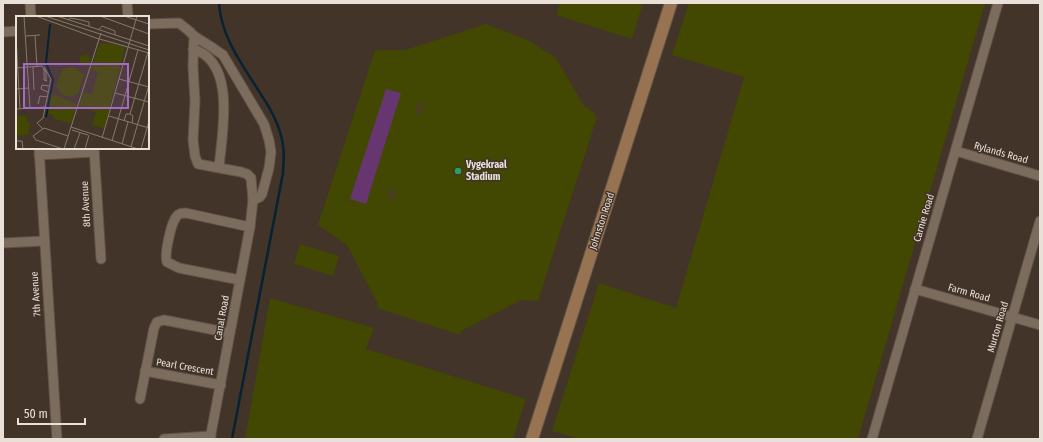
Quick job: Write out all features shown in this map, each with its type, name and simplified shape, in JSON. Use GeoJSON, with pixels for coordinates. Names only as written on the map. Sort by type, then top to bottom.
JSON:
{"type":"FeatureCollection","features":[{"type":"Feature","properties":{"kind":"street"},"geometry":{"type":"LineString","coordinates":[[30,3],[31,16]]}},
{"type":"Feature","properties":{"kind":"street"},"geometry":{"type":"LineString","coordinates":[[127,3],[128,16]]}},
{"type":"Feature","properties":{"kind":"street","name":"Johnston Road"},"geometry":{"type":"LineString","coordinates":[[532,439],[671,3]]}},
{"type":"Feature","properties":{"kind":"street","name":"Carnie Road"},"geometry":{"type":"LineString","coordinates":[[872,439],[998,3]]}},
{"type":"Feature","properties":{"kind":"street"},"geometry":{"type":"LineString","coordinates":[[149,24],[179,23],[194,36],[223,55],[257,109],[267,130],[270,147],[269,168],[262,194],[260,197],[253,200]]}},
{"type":"Feature","properties":{"kind":"street"},"geometry":{"type":"LineString","coordinates":[[3,32],[16,31]]}},
{"type":"Feature","properties":{"kind":"street"},"geometry":{"type":"LineString","coordinates":[[193,49],[206,54],[219,74],[222,84],[224,115],[219,167],[201,165],[197,162],[195,156],[193,140],[195,101],[193,67],[193,49],[194,36]]}},
{"type":"Feature","properties":{"kind":"street"},"geometry":{"type":"LineString","coordinates":[[39,152],[94,150]]}},
{"type":"Feature","properties":{"kind":"street","name":"8th Avenue"},"geometry":{"type":"LineString","coordinates":[[94,150],[101,258]]}},
{"type":"Feature","properties":{"kind":"street","name":"Rylands Road"},"geometry":{"type":"LineString","coordinates":[[956,151],[1040,176]]}},
{"type":"Feature","properties":{"kind":"street","name":"7th Avenue"},"geometry":{"type":"LineString","coordinates":[[39,152],[57,439]]}},
{"type":"Feature","properties":{"kind":"street","name":"Canal Road"},"geometry":{"type":"LineString","coordinates":[[210,438],[250,226],[253,200],[250,176],[219,167]]}},
{"type":"Feature","properties":{"kind":"street"},"geometry":{"type":"LineString","coordinates":[[240,280],[179,268],[167,262],[167,250],[175,219],[181,213],[250,226]]}},
{"type":"Feature","properties":{"kind":"street","name":"Murton Road"},"geometry":{"type":"LineString","coordinates":[[977,439],[1040,221]]}},
{"type":"Feature","properties":{"kind":"street"},"geometry":{"type":"LineString","coordinates":[[3,243],[44,241]]}},
{"type":"Feature","properties":{"kind":"street","name":"Farm Road"},"geometry":{"type":"LineString","coordinates":[[915,289],[1040,325]]}},
{"type":"Feature","properties":{"kind":"street","name":"Pearl Crescent"},"geometry":{"type":"LineString","coordinates":[[140,399],[154,328],[159,321],[164,320],[230,333]]}},
{"type":"Feature","properties":{"kind":"street","name":"Pearl Crescent"},"geometry":{"type":"LineString","coordinates":[[145,371],[221,385]]}},
{"type":"Feature","properties":{"kind":"street"},"geometry":{"type":"LineString","coordinates":[[164,439],[210,438]]}},
{"type":"Feature","properties":{"kind":"shaded area"},"geometry":{"type":"Polygon","coordinates":[[[560,3],[643,3],[632,39],[556,15],[560,3]]]}},
{"type":"Feature","properties":{"kind":"shaded area"},"geometry":{"type":"Polygon","coordinates":[[[689,3],[985,3],[858,439],[579,439],[552,431],[599,283],[676,308],[744,77],[672,55],[689,3]]]}},
{"type":"Feature","properties":{"kind":"shaded area","name":"Vygekraal Stadium"},"geometry":{"type":"Polygon","coordinates":[[[486,24],[528,40],[556,58],[584,106],[595,113],[594,116],[597,117],[538,301],[521,300],[461,331],[460,335],[377,308],[378,304],[347,245],[318,225],[375,50],[405,50],[486,24]]]}},
{"type":"Feature","properties":{"kind":"shaded area"},"geometry":{"type":"Polygon","coordinates":[[[300,244],[339,256],[333,276],[294,264],[300,244]]]}},
{"type":"Feature","properties":{"kind":"shaded area"},"geometry":{"type":"Polygon","coordinates":[[[270,298],[374,328],[366,349],[526,399],[513,439],[245,439],[270,298]]]}},
{"type":"Feature","properties":{"kind":"sand"},"geometry":{"type":"Polygon","coordinates":[[[418,102],[424,104],[420,116],[414,114],[418,102]]]}},
{"type":"Feature","properties":{"kind":"sand"},"geometry":{"type":"Polygon","coordinates":[[[391,188],[397,190],[393,201],[387,199],[391,188]]]}},
{"type":"Feature","properties":{"kind":"building"},"geometry":{"type":"Polygon","coordinates":[[[386,89],[401,93],[366,204],[350,199],[386,89]]]}},
{"type":"Feature","properties":{"kind":"waterway"},"geometry":{"type":"LineString","coordinates":[[219,3],[224,28],[234,52],[273,114],[282,139],[284,153],[283,173],[232,439]]}},
{"type":"Feature","properties":{"kind":"place","name":"Vygekraal Stadium"},"geometry":{"type":"Point","coordinates":[458,171]}}]}
